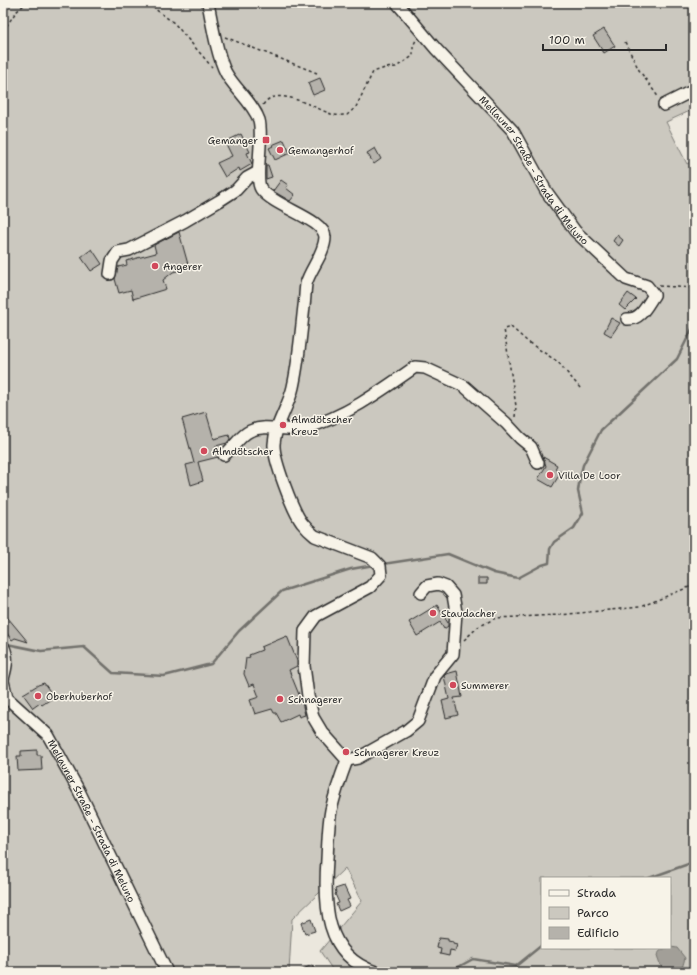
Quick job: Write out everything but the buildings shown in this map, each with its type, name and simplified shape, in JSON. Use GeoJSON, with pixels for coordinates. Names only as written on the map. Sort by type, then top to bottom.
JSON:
{"type":"FeatureCollection","features":[{"type":"Feature","properties":{"kind":"street"},"geometry":{"type":"LineString","coordinates":[[208,3],[213,30],[226,72],[254,109],[258,119],[261,144],[258,172],[260,187],[268,198],[312,220],[320,227],[325,236],[322,249],[306,285],[293,387],[277,429],[274,444],[276,460],[301,522],[315,536],[377,563],[381,575],[370,587],[316,616],[305,631],[304,666],[308,696],[313,717],[322,732],[347,760]]}},
{"type":"Feature","properties":{"kind":"street","name":"Mellauner Straße - Strada di Meluno"},"geometry":{"type":"LineString","coordinates":[[397,3],[425,37],[513,131],[546,191],[575,231],[626,279],[647,286]]}},
{"type":"Feature","properties":{"kind":"street"},"geometry":{"type":"LineString","coordinates":[[664,105],[688,93],[694,95]]}},
{"type":"Feature","properties":{"kind":"street"},"geometry":{"type":"LineString","coordinates":[[110,274],[112,261],[118,252],[129,250],[196,215],[230,194],[246,178],[258,172]]}},
{"type":"Feature","properties":{"kind":"street"},"geometry":{"type":"LineString","coordinates":[[627,320],[633,320],[640,315],[654,295],[647,286]]}},
{"type":"Feature","properties":{"kind":"street"},"geometry":{"type":"LineString","coordinates":[[224,455],[233,448],[240,438],[251,430],[272,428],[304,429],[323,422],[360,403],[415,368],[425,368],[464,386],[531,447],[538,462]]}},
{"type":"Feature","properties":{"kind":"street"},"geometry":{"type":"LineString","coordinates":[[347,760],[358,758],[406,732],[418,721],[435,676],[454,654],[456,612],[453,595],[446,587],[438,584],[427,586],[421,593]]}},
{"type":"Feature","properties":{"kind":"street","name":"Mellauner Straße - Strada di Meluno"},"geometry":{"type":"LineString","coordinates":[[3,647],[7,663],[3,680],[7,698],[48,735],[79,790],[167,972]]}},
{"type":"Feature","properties":{"kind":"street"},"geometry":{"type":"LineString","coordinates":[[347,760],[331,811],[325,902],[332,931],[340,946],[353,960],[376,972]]}},
{"type":"Feature","properties":{"kind":"path"},"geometry":{"type":"LineString","coordinates":[[3,31],[16,12],[26,3]]}},
{"type":"Feature","properties":{"kind":"path"},"geometry":{"type":"LineString","coordinates":[[147,3],[174,23],[207,63],[220,72],[226,72]]}},
{"type":"Feature","properties":{"kind":"path"},"geometry":{"type":"LineString","coordinates":[[151,3],[153,7]]}},
{"type":"Feature","properties":{"kind":"path"},"geometry":{"type":"LineString","coordinates":[[213,30],[224,37],[317,73]]}},
{"type":"Feature","properties":{"kind":"path"},"geometry":{"type":"LineString","coordinates":[[258,119],[260,109],[265,101],[274,97],[285,97],[312,105],[333,115],[347,115],[356,107],[373,72],[385,68],[396,67],[413,56],[413,46],[417,39],[425,37]]}},
{"type":"Feature","properties":{"kind":"path"},"geometry":{"type":"LineString","coordinates":[[625,42],[639,70],[664,105]]}},
{"type":"Feature","properties":{"kind":"path"},"geometry":{"type":"LineString","coordinates":[[647,286],[694,288]]}},
{"type":"Feature","properties":{"kind":"path"},"geometry":{"type":"LineString","coordinates":[[506,423],[514,420],[516,406],[504,330],[511,327],[528,342],[558,362],[581,390]]}},
{"type":"Feature","properties":{"kind":"path"},"geometry":{"type":"LineString","coordinates":[[454,654],[466,637],[478,627],[496,618],[559,615],[640,607],[694,585]]}},
{"type":"Feature","properties":{"kind":"path"},"geometry":{"type":"LineString","coordinates":[[3,960],[13,972]]}},
{"type":"Feature","properties":{"kind":"green space"},"geometry":{"type":"Polygon","coordinates":[[[3,3],[694,3],[694,109],[666,122],[687,164],[694,160],[694,972],[334,972],[320,951],[362,901],[345,868],[292,919],[289,972],[3,972],[3,3]]]}},
{"type":"Feature","properties":{"kind":"shaded area"},"geometry":{"type":"Polygon","coordinates":[[[671,947],[677,948],[685,958],[681,972],[671,972],[663,968],[657,955],[661,950],[671,949],[671,947]]]}},
{"type":"Feature","properties":{"kind":"waterway"},"geometry":{"type":"LineString","coordinates":[[383,564],[448,554],[494,573],[518,578],[542,565],[549,563],[550,549],[554,542],[574,528],[583,513],[578,491],[580,477],[583,465],[601,430],[677,359],[694,325]]}},
{"type":"Feature","properties":{"kind":"waterway"},"geometry":{"type":"LineString","coordinates":[[7,644],[41,651],[84,647],[113,673],[164,676],[211,664],[239,631],[282,591],[351,569],[374,565]]}},
{"type":"Feature","properties":{"kind":"waterway"},"geometry":{"type":"LineString","coordinates":[[652,877],[694,862]]}},
{"type":"Feature","properties":{"kind":"waterway"},"geometry":{"type":"LineString","coordinates":[[449,972],[473,959],[516,966],[541,946]]}},
{"type":"Feature","properties":{"kind":"place","name":"Gemanger"},"geometry":{"type":"Point","coordinates":[266,140]}},
{"type":"Feature","properties":{"kind":"place","name":"Gemangerhof"},"geometry":{"type":"Point","coordinates":[280,150]}},
{"type":"Feature","properties":{"kind":"place","name":"Angerer"},"geometry":{"type":"Point","coordinates":[155,266]}},
{"type":"Feature","properties":{"kind":"place","name":"Almdötscher Kreuz"},"geometry":{"type":"Point","coordinates":[283,425]}},
{"type":"Feature","properties":{"kind":"place","name":"Almdötscher"},"geometry":{"type":"Point","coordinates":[204,451]}},
{"type":"Feature","properties":{"kind":"place","name":"Villa De Loor"},"geometry":{"type":"Point","coordinates":[550,475]}},
{"type":"Feature","properties":{"kind":"place","name":"Staudacher"},"geometry":{"type":"Point","coordinates":[433,613]}},
{"type":"Feature","properties":{"kind":"place","name":"Summerer"},"geometry":{"type":"Point","coordinates":[453,685]}},
{"type":"Feature","properties":{"kind":"place","name":"Oberhuberhof"},"geometry":{"type":"Point","coordinates":[38,696]}},
{"type":"Feature","properties":{"kind":"place","name":"Schnagerer"},"geometry":{"type":"Point","coordinates":[280,699]}},
{"type":"Feature","properties":{"kind":"place","name":"Schnagerer Kreuz"},"geometry":{"type":"Point","coordinates":[346,752]}}]}
